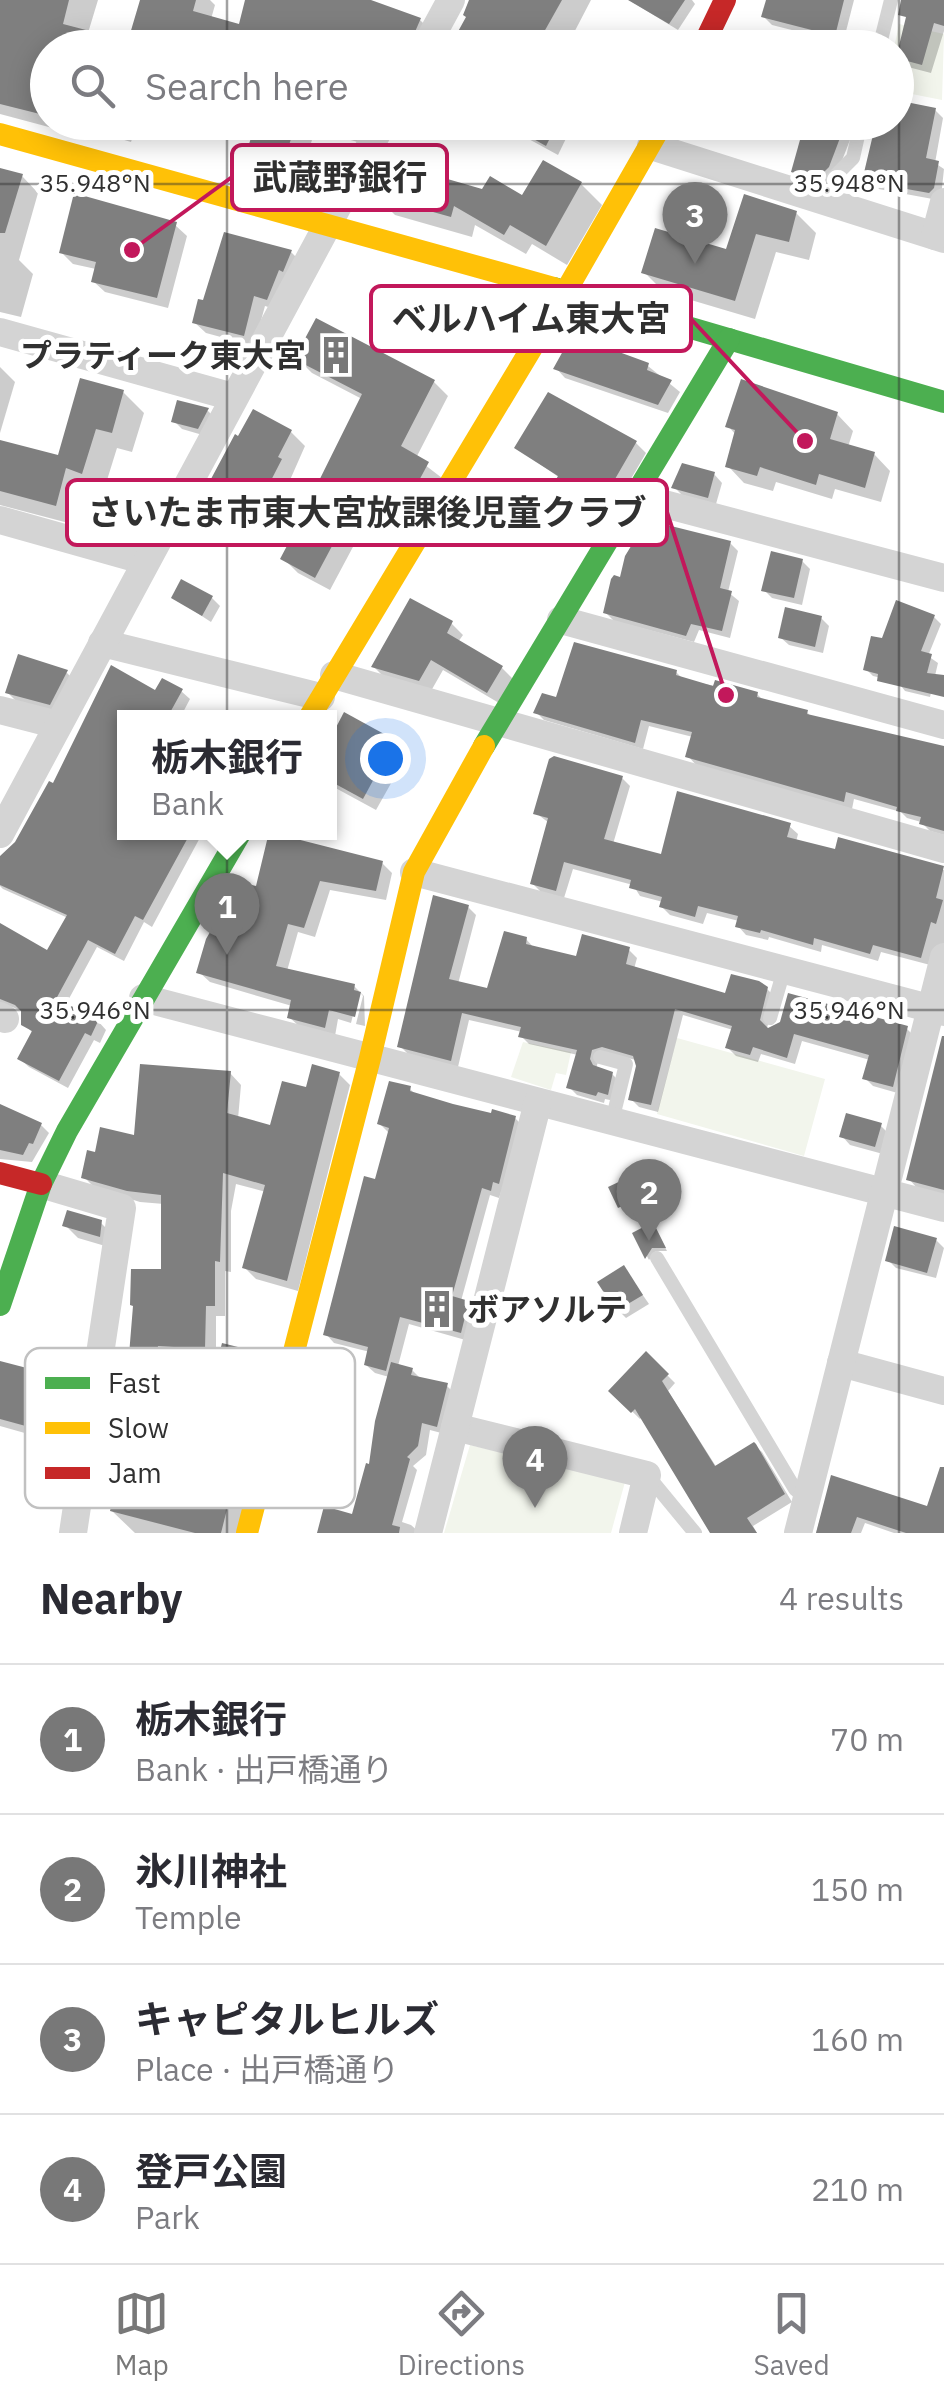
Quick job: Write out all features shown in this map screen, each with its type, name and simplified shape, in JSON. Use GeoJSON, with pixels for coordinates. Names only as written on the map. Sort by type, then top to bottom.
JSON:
{"type":"FeatureCollection","features":[{"type":"Feature","properties":{"kind":"street"},"geometry":{"type":"LineString","coordinates":[[711,30],[725,0]]}},
{"type":"Feature","properties":{"kind":"street"},"geometry":{"type":"LineString","coordinates":[[431,30],[441,2]]}},
{"type":"Feature","properties":{"kind":"street"},"geometry":{"type":"LineString","coordinates":[[0,134],[566,291],[944,402]]}},
{"type":"Feature","properties":{"kind":"street"},"geometry":{"type":"LineString","coordinates":[[0,834],[373,140]]}},
{"type":"Feature","properties":{"kind":"street"},"geometry":{"type":"LineString","coordinates":[[322,697],[654,140]]}},
{"type":"Feature","properties":{"kind":"street"},"geometry":{"type":"LineString","coordinates":[[672,140],[814,198],[940,237],[944,202]]}},
{"type":"Feature","properties":{"kind":"street"},"geometry":{"type":"LineString","coordinates":[[0,332],[234,397]]}},
{"type":"Feature","properties":{"kind":"street"},"geometry":{"type":"LineString","coordinates":[[295,1348],[414,872],[497,722],[728,338]]}},
{"type":"Feature","properties":{"kind":"street"},"geometry":{"type":"LineString","coordinates":[[634,496],[944,578]]}},
{"type":"Feature","properties":{"kind":"street"},"geometry":{"type":"LineString","coordinates":[[0,520],[146,561]]}},
{"type":"Feature","properties":{"kind":"street"},"geometry":{"type":"LineString","coordinates":[[561,620],[944,725]]}},
{"type":"Feature","properties":{"kind":"street"},"geometry":{"type":"LineString","coordinates":[[102,643],[322,697],[497,722],[944,849]]}},
{"type":"Feature","properties":{"kind":"street"},"geometry":{"type":"LineString","coordinates":[[0,710],[58,725]]}},
{"type":"Feature","properties":{"kind":"street"},"geometry":{"type":"LineString","coordinates":[[0,1305],[41,1184],[67,1130],[236,840]]}},
{"type":"Feature","properties":{"kind":"street"},"geometry":{"type":"LineString","coordinates":[[414,872],[938,1010]]}},
{"type":"Feature","properties":{"kind":"street"},"geometry":{"type":"LineString","coordinates":[[798,1533],[884,1192],[938,1010],[944,958]]}},
{"type":"Feature","properties":{"kind":"street"},"geometry":{"type":"LineString","coordinates":[[143,998],[944,1208]]}},
{"type":"Feature","properties":{"kind":"street"},"geometry":{"type":"LineString","coordinates":[[428,1533],[538,1102]]}},
{"type":"Feature","properties":{"kind":"street"},"geometry":{"type":"LineString","coordinates":[[0,1173],[122,1208],[101,1348]]}},
{"type":"Feature","properties":{"kind":"street"},"geometry":{"type":"LineString","coordinates":[[841,1363],[944,1391]]}},
{"type":"Feature","properties":{"kind":"street"},"geometry":{"type":"LineString","coordinates":[[455,1428],[647,1475],[632,1533]]}},
{"type":"Feature","properties":{"kind":"street"},"geometry":{"type":"LineString","coordinates":[[73,1533],[77,1508]]}},
{"type":"Feature","properties":{"kind":"street"},"geometry":{"type":"LineString","coordinates":[[247,1533],[253,1508]]}},
{"type":"Feature","properties":{"kind":"lane"},"geometry":{"type":"LineString","coordinates":[[884,30],[891,0]]}},
{"type":"Feature","properties":{"kind":"lane"},"geometry":{"type":"LineString","coordinates":[[814,198],[853,158],[858,140]]}},
{"type":"Feature","properties":{"kind":"lane"},"geometry":{"type":"LineString","coordinates":[[770,1018],[784,970]]}},
{"type":"Feature","properties":{"kind":"lane"},"geometry":{"type":"LineString","coordinates":[[600,1058],[626,1064],[612,1121]]}},
{"type":"Feature","properties":{"kind":"lane"},"geometry":{"type":"LineString","coordinates":[[657,1258],[795,1489],[806,1499]]}},
{"type":"Feature","properties":{"kind":"lane"},"geometry":{"type":"LineString","coordinates":[[647,1475],[696,1533]]}},
{"type":"Feature","properties":{"kind":"shaded area"},"geometry":{"type":"Polygon","coordinates":[[[899,24],[944,34],[942,100],[914,94],[914,30],[898,30],[899,24]]]}},
{"type":"Feature","properties":{"kind":"shaded area"},"geometry":{"type":"Polygon","coordinates":[[[677,1038],[825,1079],[804,1156],[657,1114],[677,1038]]]}},
{"type":"Feature","properties":{"kind":"shaded area"},"geometry":{"type":"Polygon","coordinates":[[[523,1042],[571,1052],[566,1075],[556,1073],[551,1090],[511,1077],[523,1042]]]}},
{"type":"Feature","properties":{"kind":"shaded area"},"geometry":{"type":"Polygon","coordinates":[[[470,1445],[625,1482],[611,1533],[444,1533],[470,1445]]]}},
{"type":"Feature","properties":{"kind":"building"},"geometry":{"type":"Polygon","coordinates":[[[0,0],[69,0],[63,24],[86,30],[30,30],[30,112],[0,104],[0,0]]]}},
{"type":"Feature","properties":{"kind":"building"},"geometry":{"type":"Polygon","coordinates":[[[140,0],[196,0],[193,11],[239,24],[245,0],[371,0],[421,18],[416,30],[131,30],[140,0]]]}},
{"type":"Feature","properties":{"kind":"building"},"geometry":{"type":"Polygon","coordinates":[[[469,0],[562,0],[545,30],[459,30],[466,17],[463,15],[469,0]]]}},
{"type":"Feature","properties":{"kind":"building"},"geometry":{"type":"Polygon","coordinates":[[[628,0],[685,0],[669,24],[628,0]]]}},
{"type":"Feature","properties":{"kind":"building"},"geometry":{"type":"Polygon","coordinates":[[[766,0],[844,0],[836,30],[812,30],[761,17],[766,0]]]}},
{"type":"Feature","properties":{"kind":"building"},"geometry":{"type":"Polygon","coordinates":[[[901,0],[944,0],[944,26],[934,23],[922,65],[914,63],[914,30],[903,30],[906,17],[898,15],[901,0]]]}},
{"type":"Feature","properties":{"kind":"building"},"geometry":{"type":"Polygon","coordinates":[[[914,104],[936,108],[926,158],[939,161],[934,188],[929,193],[862,181],[872,140],[914,140],[914,104]]]}},
{"type":"Feature","properties":{"kind":"building"},"geometry":{"type":"Polygon","coordinates":[[[250,140],[291,140],[281,172],[244,160],[250,140]]]}},
{"type":"Feature","properties":{"kind":"building"},"geometry":{"type":"Polygon","coordinates":[[[800,140],[839,140],[829,167],[816,180],[791,172],[800,140]]]}},
{"type":"Feature","properties":{"kind":"building"},"geometry":{"type":"Polygon","coordinates":[[[382,160],[482,189],[490,176],[522,195],[543,160],[582,182],[546,246],[510,225],[504,235],[454,206],[451,217],[372,195],[382,160]]]}},
{"type":"Feature","properties":{"kind":"building"},"geometry":{"type":"Polygon","coordinates":[[[0,168],[23,174],[5,233],[0,233],[0,168]]]}},
{"type":"Feature","properties":{"kind":"building"},"geometry":{"type":"Polygon","coordinates":[[[74,193],[177,222],[157,298],[91,282],[96,262],[59,253],[74,193]]]}},
{"type":"Feature","properties":{"kind":"building"},"geometry":{"type":"Polygon","coordinates":[[[744,194],[797,211],[789,242],[756,234],[735,301],[641,273],[655,228],[726,249],[744,194]]]}},
{"type":"Feature","properties":{"kind":"building"},"geometry":{"type":"Polygon","coordinates":[[[224,232],[292,250],[267,300],[254,296],[244,336],[192,323],[224,232]]]}},
{"type":"Feature","properties":{"kind":"building"},"geometry":{"type":"Polygon","coordinates":[[[316,318],[435,380],[401,446],[429,462],[416,486],[402,478],[379,516],[355,503],[315,578],[280,559],[289,542],[204,492],[253,409],[292,430],[264,494],[302,515],[362,394],[294,359],[316,318]]]}},
{"type":"Feature","properties":{"kind":"building"},"geometry":{"type":"Polygon","coordinates":[[[589,341],[649,363],[647,370],[672,380],[658,405],[553,369],[563,351],[578,349],[589,341]]]}},
{"type":"Feature","properties":{"kind":"building"},"geometry":{"type":"Polygon","coordinates":[[[80,378],[124,390],[112,433],[96,429],[82,474],[66,468],[56,506],[0,491],[0,440],[58,455],[80,378]]]}},
{"type":"Feature","properties":{"kind":"building"},"geometry":{"type":"Polygon","coordinates":[[[741,379],[838,412],[830,439],[875,452],[865,488],[819,474],[816,485],[760,467],[757,476],[725,467],[735,430],[725,427],[741,379]]]}},
{"type":"Feature","properties":{"kind":"building"},"geometry":{"type":"Polygon","coordinates":[[[548,392],[637,441],[593,517],[583,511],[576,525],[541,506],[558,476],[514,448],[548,392]]]}},
{"type":"Feature","properties":{"kind":"building"},"geometry":{"type":"Polygon","coordinates":[[[177,400],[209,408],[198,429],[171,422],[177,400]]]}},
{"type":"Feature","properties":{"kind":"building"},"geometry":{"type":"Polygon","coordinates":[[[682,463],[715,472],[708,498],[671,488],[682,463]]]}},
{"type":"Feature","properties":{"kind":"building"},"geometry":{"type":"Polygon","coordinates":[[[647,520],[731,541],[720,588],[732,591],[722,631],[691,624],[686,636],[603,613],[611,579],[614,575],[620,577],[625,556],[647,520]]]}},
{"type":"Feature","properties":{"kind":"building"},"geometry":{"type":"Polygon","coordinates":[[[771,551],[803,559],[794,598],[761,591],[771,551]]]}},
{"type":"Feature","properties":{"kind":"building"},"geometry":{"type":"Polygon","coordinates":[[[181,579],[213,596],[202,616],[171,598],[181,579]]]}},
{"type":"Feature","properties":{"kind":"building"},"geometry":{"type":"Polygon","coordinates":[[[410,598],[453,621],[447,633],[503,666],[487,693],[431,660],[419,681],[371,667],[410,598]]]}},
{"type":"Feature","properties":{"kind":"building"},"geometry":{"type":"Polygon","coordinates":[[[896,600],[935,615],[921,651],[932,654],[927,673],[944,675],[944,697],[877,681],[878,674],[863,670],[871,636],[882,638],[896,600]]]}},
{"type":"Feature","properties":{"kind":"building"},"geometry":{"type":"Polygon","coordinates":[[[785,607],[822,616],[815,647],[778,638],[785,607]]]}},
{"type":"Feature","properties":{"kind":"building"},"geometry":{"type":"Polygon","coordinates":[[[574,642],[677,670],[676,675],[713,686],[715,680],[758,692],[757,697],[808,710],[807,714],[944,746],[944,831],[919,824],[921,817],[896,811],[897,807],[846,792],[844,802],[685,757],[692,732],[641,720],[635,743],[533,713],[542,693],[556,697],[574,642]]]}},
{"type":"Feature","properties":{"kind":"building"},"geometry":{"type":"Polygon","coordinates":[[[18,654],[68,670],[50,705],[5,693],[18,654]]]}},
{"type":"Feature","properties":{"kind":"building"},"geometry":{"type":"Polygon","coordinates":[[[111,665],[155,690],[162,678],[183,689],[171,710],[117,710],[117,840],[187,840],[143,920],[135,916],[115,954],[88,940],[56,999],[99,1019],[91,1036],[85,1033],[59,1081],[17,1059],[32,1031],[21,1025],[21,1011],[15,1005],[0,999],[0,923],[47,950],[67,915],[0,885],[0,856],[15,842],[49,781],[53,783],[111,665]]]}},
{"type":"Feature","properties":{"kind":"building"},"geometry":{"type":"Polygon","coordinates":[[[344,712],[395,740],[363,799],[337,785],[337,726],[344,712]]]}},
{"type":"Feature","properties":{"kind":"building"},"geometry":{"type":"Polygon","coordinates":[[[554,756],[623,776],[604,839],[661,854],[677,791],[791,823],[787,837],[835,849],[838,837],[944,866],[936,898],[943,900],[936,924],[931,922],[921,958],[873,945],[870,954],[814,938],[813,945],[761,930],[760,933],[735,927],[738,916],[698,906],[695,917],[659,907],[662,897],[629,888],[631,880],[564,862],[556,891],[530,884],[548,818],[533,814],[549,759],[554,756]]]}},
{"type":"Feature","properties":{"kind":"building"},"geometry":{"type":"Polygon","coordinates":[[[267,840],[300,840],[383,861],[376,891],[320,881],[304,928],[288,924],[276,966],[355,984],[354,990],[361,992],[355,1017],[329,1010],[325,1028],[287,1018],[291,1000],[196,973],[206,939],[239,882],[256,886],[267,840]]]}},
{"type":"Feature","properties":{"kind":"building"},"geometry":{"type":"Polygon","coordinates":[[[433,895],[469,905],[449,979],[487,988],[504,931],[527,937],[526,944],[576,956],[582,934],[630,947],[626,964],[725,993],[731,974],[759,981],[768,987],[760,1020],[768,1028],[780,1022],[788,993],[908,1026],[893,1087],[862,1079],[869,1055],[794,1034],[787,1058],[753,1047],[750,1055],[725,1048],[732,1026],[675,1009],[651,1105],[628,1100],[636,1066],[633,1056],[602,1047],[592,1050],[593,1065],[613,1072],[608,1095],[598,1092],[596,1096],[566,1088],[577,1050],[518,1037],[521,1027],[462,1013],[451,1061],[397,1047],[433,895]]]}},
{"type":"Feature","properties":{"kind":"building"},"geometry":{"type":"Polygon","coordinates":[[[944,1036],[944,1190],[906,1180],[944,1036]]]}},
{"type":"Feature","properties":{"kind":"building"},"geometry":{"type":"Polygon","coordinates":[[[140,1064],[231,1071],[227,1113],[270,1125],[282,1081],[306,1087],[312,1064],[340,1072],[287,1281],[242,1268],[265,1185],[223,1173],[220,1262],[215,1261],[215,1306],[206,1306],[205,1348],[130,1348],[131,1269],[161,1269],[161,1195],[127,1191],[81,1178],[87,1150],[95,1152],[100,1127],[134,1135],[140,1064]]]}},
{"type":"Feature","properties":{"kind":"building"},"geometry":{"type":"Polygon","coordinates":[[[389,1081],[453,1104],[516,1116],[499,1184],[493,1182],[491,1191],[482,1188],[452,1296],[469,1301],[461,1333],[400,1317],[386,1371],[364,1365],[368,1347],[323,1335],[364,1176],[375,1179],[389,1128],[377,1124],[389,1081]]]}},
{"type":"Feature","properties":{"kind":"building"},"geometry":{"type":"Polygon","coordinates":[[[0,1104],[42,1123],[23,1155],[0,1150],[0,1104]]]}},
{"type":"Feature","properties":{"kind":"building"},"geometry":{"type":"Polygon","coordinates":[[[846,1113],[882,1123],[875,1147],[839,1137],[846,1113]]]}},
{"type":"Feature","properties":{"kind":"building"},"geometry":{"type":"Polygon","coordinates":[[[625,1179],[635,1200],[618,1208],[608,1187],[625,1179]]]}},
{"type":"Feature","properties":{"kind":"building"},"geometry":{"type":"Polygon","coordinates":[[[67,1210],[102,1220],[100,1237],[62,1226],[67,1210]]]}},
{"type":"Feature","properties":{"kind":"building"},"geometry":{"type":"Polygon","coordinates":[[[653,1222],[666,1248],[652,1248],[645,1259],[632,1233],[653,1222]]]}},
{"type":"Feature","properties":{"kind":"building"},"geometry":{"type":"Polygon","coordinates":[[[894,1226],[937,1238],[927,1273],[885,1261],[894,1226]]]}},
{"type":"Feature","properties":{"kind":"building"},"geometry":{"type":"Polygon","coordinates":[[[624,1265],[643,1295],[616,1311],[597,1282],[624,1265]]]}},
{"type":"Feature","properties":{"kind":"building"},"geometry":{"type":"Polygon","coordinates":[[[646,1351],[669,1374],[662,1381],[715,1466],[756,1444],[785,1494],[747,1518],[757,1533],[710,1533],[635,1409],[631,1413],[608,1391],[646,1351]]]}},
{"type":"Feature","properties":{"kind":"building"},"geometry":{"type":"Polygon","coordinates":[[[0,1361],[25,1368],[25,1426],[0,1419],[0,1361]]]}},
{"type":"Feature","properties":{"kind":"building"},"geometry":{"type":"Polygon","coordinates":[[[391,1362],[413,1368],[411,1375],[448,1383],[437,1427],[422,1423],[418,1446],[407,1457],[410,1459],[392,1525],[400,1527],[399,1533],[317,1533],[323,1508],[352,1514],[366,1463],[369,1464],[375,1421],[391,1362]]]}},
{"type":"Feature","properties":{"kind":"building"},"geometry":{"type":"Polygon","coordinates":[[[940,1467],[944,1467],[944,1533],[906,1533],[857,1517],[851,1533],[816,1533],[831,1475],[927,1506],[940,1467]]]}},
{"type":"Feature","properties":{"kind":"building"},"geometry":{"type":"Polygon","coordinates":[[[227,1508],[221,1533],[195,1533],[110,1511],[227,1508]]]}},
{"type":"Feature","properties":{"kind":"traffic: fast"},"geometry":{"type":"LineString","coordinates":[[554,288],[944,402]]}},
{"type":"Feature","properties":{"kind":"traffic: fast"},"geometry":{"type":"LineString","coordinates":[[484,746],[729,339]]}},
{"type":"Feature","properties":{"kind":"traffic: fast"},"geometry":{"type":"LineString","coordinates":[[0,1305],[41,1184],[67,1131],[236,840]]}},
{"type":"Feature","properties":{"kind":"traffic: slow"},"geometry":{"type":"LineString","coordinates":[[0,134],[554,288]]}},
{"type":"Feature","properties":{"kind":"traffic: slow"},"geometry":{"type":"LineString","coordinates":[[314,710],[653,140]]}},
{"type":"Feature","properties":{"kind":"traffic: slow"},"geometry":{"type":"LineString","coordinates":[[295,1348],[414,872],[484,746]]}},
{"type":"Feature","properties":{"kind":"traffic: slow"},"geometry":{"type":"LineString","coordinates":[[247,1533],[253,1508]]}},
{"type":"Feature","properties":{"kind":"traffic: jam"},"geometry":{"type":"LineString","coordinates":[[711,30],[725,0]]}},
{"type":"Feature","properties":{"kind":"traffic: jam"},"geometry":{"type":"LineString","coordinates":[[0,1173],[41,1184]]}},
{"type":"Feature","properties":{"kind":"place","name":"武蔵野銀行"},"geometry":{"type":"Point","coordinates":[132,250]}},
{"type":"Feature","properties":{"kind":"place","name":"キャピタルヒルズ"},"geometry":{"type":"Point","coordinates":[695,264]}},
{"type":"Feature","properties":{"kind":"place","name":"プラティーク東大宮"},"geometry":{"type":"Point","coordinates":[336,355]}},
{"type":"Feature","properties":{"kind":"place","name":"ベルハイム東大宮"},"geometry":{"type":"Point","coordinates":[805,441]}},
{"type":"Feature","properties":{"kind":"place","name":"さいたま市東大宮放課後児童クラブ"},"geometry":{"type":"Point","coordinates":[726,695]}},
{"type":"Feature","properties":{"kind":"place","name":"栃木銀行"},"geometry":{"type":"Point","coordinates":[227,955]}},
{"type":"Feature","properties":{"kind":"place","name":"氷川神社"},"geometry":{"type":"Point","coordinates":[649,1241]}},
{"type":"Feature","properties":{"kind":"place","name":"ボアソルテ"},"geometry":{"type":"Point","coordinates":[437,1309]}},
{"type":"Feature","properties":{"kind":"place","name":"登戸公園"},"geometry":{"type":"Point","coordinates":[535,1508]}}]}
